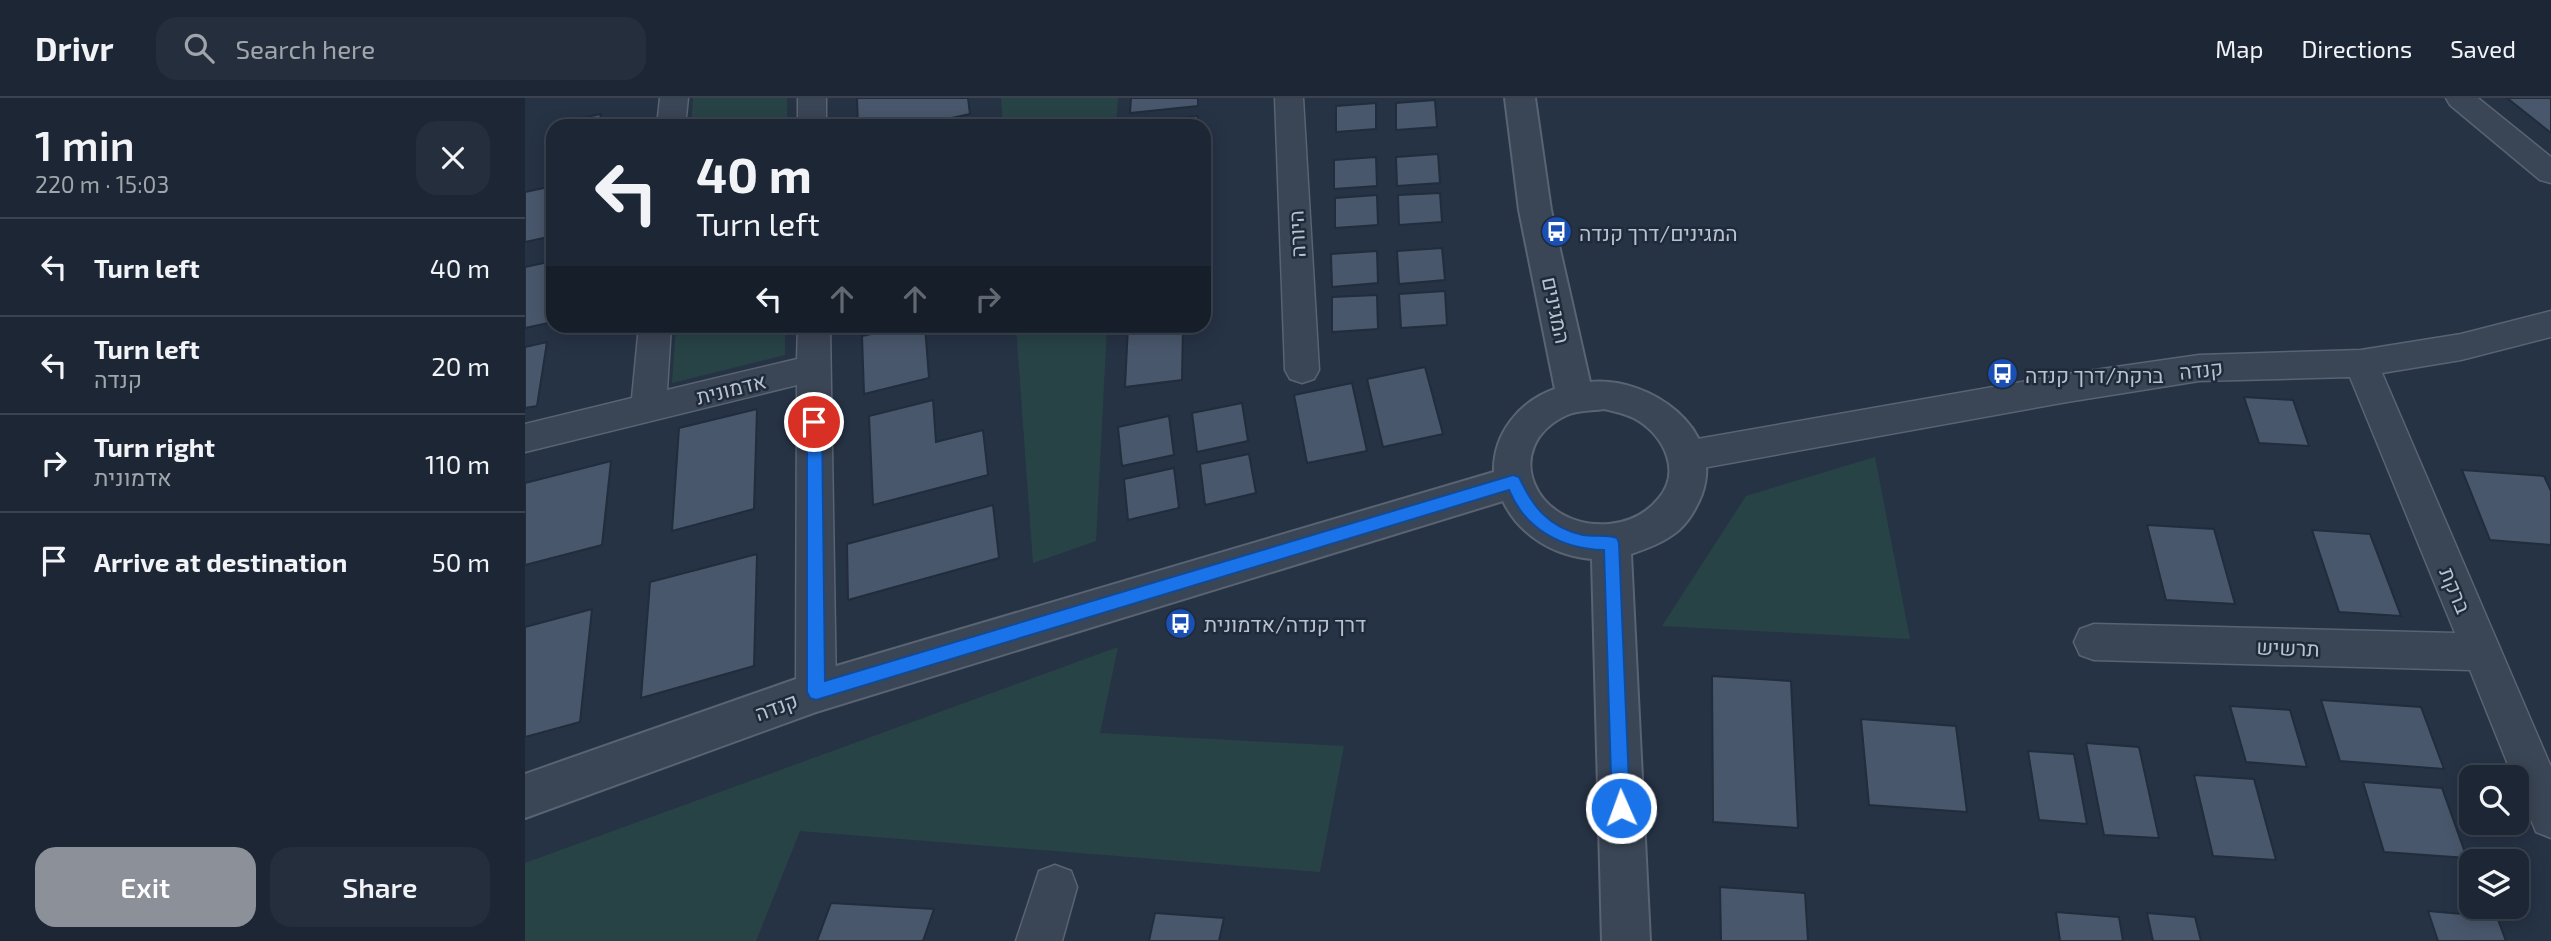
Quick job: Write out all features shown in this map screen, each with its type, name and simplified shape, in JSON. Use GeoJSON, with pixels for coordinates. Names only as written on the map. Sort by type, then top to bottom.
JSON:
{"type":"FeatureCollection","features":[{"type":"Feature","properties":{"kind":"street"},"geometry":{"type":"LineString","coordinates":[[672,119],[674,98]]}},
{"type":"Feature","properties":{"kind":"street"},"geometry":{"type":"LineString","coordinates":[[812,98],[812,119]]}},
{"type":"Feature","properties":{"kind":"street","name":"היורה"},"geometry":{"type":"LineString","coordinates":[[1289,98],[1302,370]]}},
{"type":"Feature","properties":{"kind":"street","name":"המגינים"},"geometry":{"type":"LineString","coordinates":[[1520,98],[1535,210],[1575,397]]}},
{"type":"Feature","properties":{"kind":"street"},"geometry":{"type":"LineString","coordinates":[[2460,98],[2551,173]]}},
{"type":"Feature","properties":{"kind":"street","name":"קנדה"},"geometry":{"type":"LineString","coordinates":[[1686,456],[2067,388],[2199,368],[2361,363],[2461,346],[2551,324]]}},
{"type":"Feature","properties":{"kind":"street"},"geometry":{"type":"LineString","coordinates":[[648,408],[654,333]]}},
{"type":"Feature","properties":{"kind":"street"},"geometry":{"type":"LineString","coordinates":[[814,333],[816,692]]}},
{"type":"Feature","properties":{"kind":"street","name":"ברקת"},"geometry":{"type":"LineString","coordinates":[[2361,363],[2551,817]]}},
{"type":"Feature","properties":{"kind":"street","name":"אדמונית"},"geometry":{"type":"LineString","coordinates":[[525,438],[814,368]]}},
{"type":"Feature","properties":{"kind":"street"},"geometry":{"type":"LineString","coordinates":[[1604,396],[1623,399],[1657,414],[1676,433],[1686,456],[1688,480],[1681,503],[1664,522],[1640,537],[1611,543],[1585,542],[1538,521],[1522,503],[1513,482],[1511,460],[1518,438],[1532,420],[1552,406],[1575,397],[1604,396]]}},
{"type":"Feature","properties":{"kind":"street","name":"קנדה"},"geometry":{"type":"LineString","coordinates":[[525,796],[816,692],[1513,482]]}},
{"type":"Feature","properties":{"kind":"street"},"geometry":{"type":"LineString","coordinates":[[1611,543],[1626,941]]}},
{"type":"Feature","properties":{"kind":"street","name":"תרשיש"},"geometry":{"type":"LineString","coordinates":[[2094,642],[2482,652]]}},
{"type":"Feature","properties":{"kind":"street"},"geometry":{"type":"LineString","coordinates":[[1039,941],[1055,887]]}},
{"type":"Feature","properties":{"kind":"green space"},"geometry":{"type":"Polygon","coordinates":[[[693,98],[787,98],[787,119],[692,119],[693,98]]]}},
{"type":"Feature","properties":{"kind":"green space"},"geometry":{"type":"Polygon","coordinates":[[[1001,98],[1118,98],[1116,119],[1002,119],[1001,98]]]}},
{"type":"Feature","properties":{"kind":"green space"},"geometry":{"type":"Polygon","coordinates":[[[676,333],[785,333],[785,355],[672,383],[676,333]]]}},
{"type":"Feature","properties":{"kind":"green space"},"geometry":{"type":"Polygon","coordinates":[[[1017,333],[1107,333],[1096,541],[1033,563],[1017,333]]]}},
{"type":"Feature","properties":{"kind":"green space"},"geometry":{"type":"Polygon","coordinates":[[[1875,457],[1910,639],[1662,626],[1746,496],[1875,457]]]}},
{"type":"Feature","properties":{"kind":"green space"},"geometry":{"type":"Polygon","coordinates":[[[1118,647],[1100,733],[1344,746],[1320,872],[800,831],[756,941],[525,941],[525,863],[1118,647]]]}},
{"type":"Feature","properties":{"kind":"building"},"geometry":{"type":"Polygon","coordinates":[[[857,98],[968,98],[970,114],[947,119],[858,119],[857,98]]]}},
{"type":"Feature","properties":{"kind":"building"},"geometry":{"type":"Polygon","coordinates":[[[1131,98],[1198,98],[1198,106],[1130,113],[1131,98]]]}},
{"type":"Feature","properties":{"kind":"building"},"geometry":{"type":"Polygon","coordinates":[[[2507,98],[2551,98],[2551,133],[2507,98]]]}},
{"type":"Feature","properties":{"kind":"building"},"geometry":{"type":"Polygon","coordinates":[[[1435,100],[1437,127],[1396,130],[1396,103],[1435,100]]]}},
{"type":"Feature","properties":{"kind":"building"},"geometry":{"type":"Polygon","coordinates":[[[1376,103],[1376,129],[1336,132],[1336,106],[1376,103]]]}},
{"type":"Feature","properties":{"kind":"building"},"geometry":{"type":"Polygon","coordinates":[[[601,114],[600,119],[576,119],[601,114]]]}},
{"type":"Feature","properties":{"kind":"building"},"geometry":{"type":"Polygon","coordinates":[[[1198,116],[1198,119],[1169,119],[1198,116]]]}},
{"type":"Feature","properties":{"kind":"building"},"geometry":{"type":"Polygon","coordinates":[[[1438,154],[1440,183],[1397,186],[1396,157],[1438,154]]]}},
{"type":"Feature","properties":{"kind":"building"},"geometry":{"type":"Polygon","coordinates":[[[1376,157],[1377,186],[1334,189],[1334,160],[1376,157]]]}},
{"type":"Feature","properties":{"kind":"building"},"geometry":{"type":"Polygon","coordinates":[[[546,188],[546,238],[525,242],[525,192],[546,188]]]}},
{"type":"Feature","properties":{"kind":"building"},"geometry":{"type":"Polygon","coordinates":[[[1440,193],[1442,222],[1399,225],[1398,195],[1440,193]]]}},
{"type":"Feature","properties":{"kind":"building"},"geometry":{"type":"Polygon","coordinates":[[[1377,195],[1378,225],[1335,228],[1335,198],[1377,195]]]}},
{"type":"Feature","properties":{"kind":"building"},"geometry":{"type":"Polygon","coordinates":[[[1442,248],[1445,280],[1399,284],[1397,251],[1442,248]]]}},
{"type":"Feature","properties":{"kind":"building"},"geometry":{"type":"Polygon","coordinates":[[[1377,251],[1378,283],[1332,287],[1331,254],[1377,251]]]}},
{"type":"Feature","properties":{"kind":"building"},"geometry":{"type":"Polygon","coordinates":[[[546,262],[546,324],[525,328],[525,267],[546,262]]]}},
{"type":"Feature","properties":{"kind":"building"},"geometry":{"type":"Polygon","coordinates":[[[1445,291],[1447,325],[1401,328],[1399,294],[1445,291]]]}},
{"type":"Feature","properties":{"kind":"building"},"geometry":{"type":"Polygon","coordinates":[[[1377,295],[1378,329],[1332,332],[1332,297],[1377,295]]]}},
{"type":"Feature","properties":{"kind":"building"},"geometry":{"type":"Polygon","coordinates":[[[876,333],[926,333],[929,378],[864,394],[862,336],[876,333]]]}},
{"type":"Feature","properties":{"kind":"building"},"geometry":{"type":"Polygon","coordinates":[[[1128,333],[1183,333],[1182,380],[1125,387],[1128,333]]]}},
{"type":"Feature","properties":{"kind":"building"},"geometry":{"type":"Polygon","coordinates":[[[547,342],[537,406],[525,408],[525,347],[547,342]]]}},
{"type":"Feature","properties":{"kind":"building"},"geometry":{"type":"Polygon","coordinates":[[[1425,367],[1443,434],[1383,447],[1367,379],[1425,367]]]}},
{"type":"Feature","properties":{"kind":"building"},"geometry":{"type":"Polygon","coordinates":[[[1352,383],[1367,451],[1307,463],[1294,395],[1352,383]]]}},
{"type":"Feature","properties":{"kind":"building"},"geometry":{"type":"Polygon","coordinates":[[[2244,397],[2293,400],[2309,446],[2259,443],[2244,397]]]}},
{"type":"Feature","properties":{"kind":"building"},"geometry":{"type":"Polygon","coordinates":[[[933,400],[936,442],[983,430],[988,475],[873,505],[869,416],[933,400]]]}},
{"type":"Feature","properties":{"kind":"building"},"geometry":{"type":"Polygon","coordinates":[[[1242,403],[1248,441],[1197,452],[1192,413],[1242,403]]]}},
{"type":"Feature","properties":{"kind":"building"},"geometry":{"type":"Polygon","coordinates":[[[757,409],[754,509],[672,531],[679,428],[757,409]]]}},
{"type":"Feature","properties":{"kind":"building"},"geometry":{"type":"Polygon","coordinates":[[[1169,416],[1174,455],[1122,466],[1118,427],[1169,416]]]}},
{"type":"Feature","properties":{"kind":"building"},"geometry":{"type":"Polygon","coordinates":[[[1249,454],[1256,493],[1205,505],[1200,464],[1249,454]]]}},
{"type":"Feature","properties":{"kind":"building"},"geometry":{"type":"Polygon","coordinates":[[[611,461],[602,545],[525,565],[525,483],[611,461]]]}},
{"type":"Feature","properties":{"kind":"building"},"geometry":{"type":"Polygon","coordinates":[[[1174,468],[1179,508],[1128,520],[1124,479],[1174,468]]]}},
{"type":"Feature","properties":{"kind":"building"},"geometry":{"type":"Polygon","coordinates":[[[2462,470],[2544,476],[2551,491],[2551,545],[2490,540],[2462,470]]]}},
{"type":"Feature","properties":{"kind":"building"},"geometry":{"type":"Polygon","coordinates":[[[993,505],[999,558],[848,600],[847,544],[993,505]]]}},
{"type":"Feature","properties":{"kind":"building"},"geometry":{"type":"Polygon","coordinates":[[[2147,525],[2214,529],[2235,604],[2166,600],[2147,525]]]}},
{"type":"Feature","properties":{"kind":"building"},"geometry":{"type":"Polygon","coordinates":[[[2312,530],[2370,534],[2401,616],[2339,612],[2312,530]]]}},
{"type":"Feature","properties":{"kind":"building"},"geometry":{"type":"Polygon","coordinates":[[[757,554],[754,666],[641,698],[650,582],[757,554]]]}},
{"type":"Feature","properties":{"kind":"building"},"geometry":{"type":"Polygon","coordinates":[[[592,609],[580,722],[525,737],[525,627],[592,609]]]}},
{"type":"Feature","properties":{"kind":"building"},"geometry":{"type":"Polygon","coordinates":[[[1712,676],[1791,681],[1798,828],[1713,822],[1712,676]]]}},
{"type":"Feature","properties":{"kind":"building"},"geometry":{"type":"Polygon","coordinates":[[[2321,700],[2421,707],[2444,769],[2340,761],[2321,700]]]}},
{"type":"Feature","properties":{"kind":"building"},"geometry":{"type":"Polygon","coordinates":[[[2230,706],[2290,710],[2307,767],[2246,762],[2230,706]]]}},
{"type":"Feature","properties":{"kind":"building"},"geometry":{"type":"Polygon","coordinates":[[[1861,719],[1956,726],[1967,812],[1869,805],[1861,719]]]}},
{"type":"Feature","properties":{"kind":"building"},"geometry":{"type":"Polygon","coordinates":[[[2086,743],[2139,747],[2159,838],[2104,835],[2086,743]]]}},
{"type":"Feature","properties":{"kind":"building"},"geometry":{"type":"Polygon","coordinates":[[[2028,751],[2074,754],[2087,824],[2039,820],[2028,751]]]}},
{"type":"Feature","properties":{"kind":"building"},"geometry":{"type":"Polygon","coordinates":[[[2194,775],[2254,779],[2276,860],[2213,856],[2194,775]]]}},
{"type":"Feature","properties":{"kind":"building"},"geometry":{"type":"Polygon","coordinates":[[[2363,782],[2442,788],[2464,849],[2459,849],[2459,857],[2384,852],[2363,782]]]}},
{"type":"Feature","properties":{"kind":"building"},"geometry":{"type":"Polygon","coordinates":[[[1720,887],[1805,893],[1808,941],[1721,941],[1720,887]]]}},
{"type":"Feature","properties":{"kind":"building"},"geometry":{"type":"Polygon","coordinates":[[[831,903],[934,909],[923,941],[817,941],[831,903]]]}},
{"type":"Feature","properties":{"kind":"building"},"geometry":{"type":"Polygon","coordinates":[[[2428,911],[2459,914],[2459,919],[2498,919],[2506,941],[2438,941],[2428,911]]]}},
{"type":"Feature","properties":{"kind":"building"},"geometry":{"type":"Polygon","coordinates":[[[2056,912],[2119,917],[2123,941],[2060,941],[2056,912]]]}},
{"type":"Feature","properties":{"kind":"building"},"geometry":{"type":"Polygon","coordinates":[[[1155,913],[1224,918],[1219,941],[1149,941],[1155,913]]]}},
{"type":"Feature","properties":{"kind":"building"},"geometry":{"type":"Polygon","coordinates":[[[2147,913],[2195,917],[2201,941],[2153,941],[2147,913]]]}},
{"type":"Feature","properties":{"kind":"place","name":"המגינים/דרך קנדה"},"geometry":{"type":"Point","coordinates":[1556,232]}},
{"type":"Feature","properties":{"kind":"place","name":"ברקת/דרך קנדה"},"geometry":{"type":"Point","coordinates":[2002,374]}},
{"type":"Feature","properties":{"kind":"place","name":"דרך קנדה/אדמונית"},"geometry":{"type":"Point","coordinates":[1181,623]}},
{"type":"Feature","properties":{"kind":"route"},"geometry":{"type":"LineString","coordinates":[[814,422],[816,692],[1513,482],[1522,503],[1538,521],[1560,534],[1585,542],[1611,543],[1621,808]]}}]}
